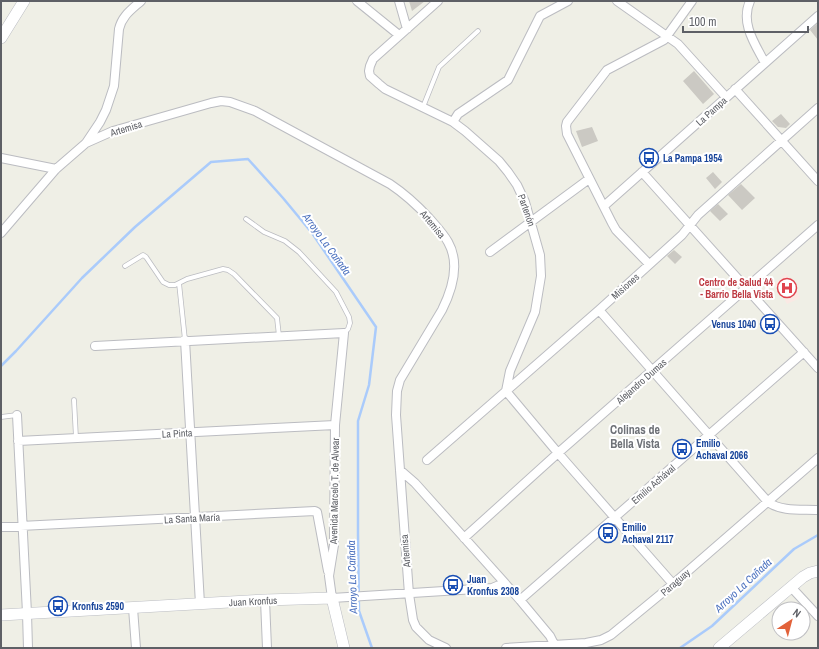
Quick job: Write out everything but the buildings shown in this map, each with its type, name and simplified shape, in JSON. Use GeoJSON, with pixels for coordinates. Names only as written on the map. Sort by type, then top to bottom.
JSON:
{"type":"FeatureCollection","features":[{"type":"Feature","properties":{"kind":"main road"},"geometry":{"type":"LineString","coordinates":[[1,38],[24,1]]}},
{"type":"Feature","properties":{"kind":"main road"},"geometry":{"type":"LineString","coordinates":[[719,648],[807,575],[818,571]]}},
{"type":"Feature","properties":{"kind":"main road","name":"Juan Kronfus"},"geometry":{"type":"LineString","coordinates":[[1,615],[265,600],[332,598]]}},
{"type":"Feature","properties":{"kind":"main road","name":"Avenida Marcelo T. de Alvear"},"geometry":{"type":"LineString","coordinates":[[332,598],[344,648]]}},
{"type":"Feature","properties":{"kind":"street"},"geometry":{"type":"LineString","coordinates":[[1,233],[56,169],[86,143],[100,122],[111,97],[115,75],[118,29],[120,23],[122,18],[141,1]]}},
{"type":"Feature","properties":{"kind":"street"},"geometry":{"type":"LineString","coordinates":[[357,1],[400,35],[438,1]]}},
{"type":"Feature","properties":{"kind":"street"},"geometry":{"type":"LineString","coordinates":[[399,1],[407,29]]}},
{"type":"Feature","properties":{"kind":"street"},"geometry":{"type":"LineString","coordinates":[[453,122],[458,114],[508,80],[540,16],[568,1]]}},
{"type":"Feature","properties":{"kind":"street"},"geometry":{"type":"LineString","coordinates":[[617,1],[667,36],[684,50],[726,97]]}},
{"type":"Feature","properties":{"kind":"street"},"geometry":{"type":"LineString","coordinates":[[649,264],[616,230],[567,134],[566,126],[567,122],[607,70],[655,45],[667,36],[692,1]]}},
{"type":"Feature","properties":{"kind":"street"},"geometry":{"type":"LineString","coordinates":[[750,1],[746,14],[747,24],[764,63]]}},
{"type":"Feature","properties":{"kind":"street","name":"La Pampa"},"geometry":{"type":"LineString","coordinates":[[604,206],[818,16]]}},
{"type":"Feature","properties":{"kind":"street","name":"Partenón"},"geometry":{"type":"LineString","coordinates":[[400,35],[373,59],[369,71],[370,76],[385,89],[453,122],[499,161],[517,185],[525,202],[531,221],[540,255],[541,276],[535,312],[510,371],[506,391]]}},
{"type":"Feature","properties":{"kind":"street"},"geometry":{"type":"LineString","coordinates":[[735,89],[818,181]]}},
{"type":"Feature","properties":{"kind":"street","name":"Artemisa"},"geometry":{"type":"LineString","coordinates":[[86,143],[102,135],[210,103],[221,101],[241,104],[390,184],[406,195],[418,206],[449,243],[454,270],[453,281],[447,301],[404,372],[397,390],[396,415],[409,594]]}},
{"type":"Feature","properties":{"kind":"street","name":"Misiones"},"geometry":{"type":"LineString","coordinates":[[427,460],[599,310],[682,235],[698,215],[818,108]]}},
{"type":"Feature","properties":{"kind":"street"},"geometry":{"type":"LineString","coordinates":[[1,158],[56,169]]}},
{"type":"Feature","properties":{"kind":"street"},"geometry":{"type":"LineString","coordinates":[[642,172],[804,352],[815,359],[818,368]]}},
{"type":"Feature","properties":{"kind":"street"},"geometry":{"type":"LineString","coordinates":[[490,252],[589,178]]}},
{"type":"Feature","properties":{"kind":"street","name":"Alejandro Dumas"},"geometry":{"type":"LineString","coordinates":[[464,538],[558,453],[818,225]]}},
{"type":"Feature","properties":{"kind":"street"},"geometry":{"type":"LineString","coordinates":[[599,310],[768,502],[774,506],[782,508],[818,510]]}},
{"type":"Feature","properties":{"kind":"street"},"geometry":{"type":"LineString","coordinates":[[95,346],[185,340],[344,333]]}},
{"type":"Feature","properties":{"kind":"street","name":"Avenida Marcelo T. de Alvear"},"geometry":{"type":"LineString","coordinates":[[332,598],[329,576],[334,545],[335,425],[344,333]]}},
{"type":"Feature","properties":{"kind":"street"},"geometry":{"type":"LineString","coordinates":[[185,340],[200,604]]}},
{"type":"Feature","properties":{"kind":"street","name":"Emilio Achával"},"geometry":{"type":"LineString","coordinates":[[520,600],[804,352]]}},
{"type":"Feature","properties":{"kind":"street"},"geometry":{"type":"LineString","coordinates":[[506,391],[558,453],[673,584]]}},
{"type":"Feature","properties":{"kind":"street"},"geometry":{"type":"LineString","coordinates":[[17,415],[28,648]]}},
{"type":"Feature","properties":{"kind":"street","name":"La Pinta"},"geometry":{"type":"LineString","coordinates":[[18,441],[335,425]]}},
{"type":"Feature","properties":{"kind":"street","name":"Paraguay"},"geometry":{"type":"LineString","coordinates":[[506,648],[586,643],[601,640],[611,635],[673,584],[818,458]]}},
{"type":"Feature","properties":{"kind":"street"},"geometry":{"type":"LineString","coordinates":[[400,470],[415,483],[520,600],[550,636],[554,644]]}},
{"type":"Feature","properties":{"kind":"street","name":"La Santa María"},"geometry":{"type":"LineString","coordinates":[[1,526],[195,518],[316,511],[329,576]]}},
{"type":"Feature","properties":{"kind":"street","name":"Juan Kronfus"},"geometry":{"type":"LineString","coordinates":[[332,598],[352,598],[492,588],[504,583]]}},
{"type":"Feature","properties":{"kind":"street"},"geometry":{"type":"LineString","coordinates":[[792,587],[818,616]]}},
{"type":"Feature","properties":{"kind":"street"},"geometry":{"type":"LineString","coordinates":[[409,594],[413,620],[416,627],[429,640],[446,648]]}},
{"type":"Feature","properties":{"kind":"street"},"geometry":{"type":"LineString","coordinates":[[265,600],[266,648]]}},
{"type":"Feature","properties":{"kind":"street"},"geometry":{"type":"LineString","coordinates":[[133,608],[136,648]]}},
{"type":"Feature","properties":{"kind":"lane"},"geometry":{"type":"LineString","coordinates":[[423,107],[441,65],[478,31]]}},
{"type":"Feature","properties":{"kind":"lane"},"geometry":{"type":"LineString","coordinates":[[246,219],[264,232],[285,241],[299,252],[336,292],[349,317],[350,323],[348,329],[344,333]]}},
{"type":"Feature","properties":{"kind":"lane"},"geometry":{"type":"LineString","coordinates":[[125,266],[143,255],[146,257],[163,282],[169,285],[175,285],[187,279],[223,269],[228,270],[234,274],[277,318],[279,336]]}},
{"type":"Feature","properties":{"kind":"lane"},"geometry":{"type":"LineString","coordinates":[[179,283],[185,340]]}},
{"type":"Feature","properties":{"kind":"lane"},"geometry":{"type":"LineString","coordinates":[[74,400],[76,438]]}},
{"type":"Feature","properties":{"kind":"lane"},"geometry":{"type":"LineString","coordinates":[[1,417],[17,415]]}},
{"type":"Feature","properties":{"kind":"shaded area","name":"Centro de Salud 44 - Barrio Bella Vista"},"geometry":{"type":"Polygon","coordinates":[[[786,274],[793,282],[800,298],[787,304],[781,292],[774,284],[786,274]]]}},
{"type":"Feature","properties":{"kind":"waterway","name":"Arroyo La Cañada"},"geometry":{"type":"LineString","coordinates":[[1,366],[82,278],[135,227],[211,162],[248,159],[312,233],[376,327],[369,385],[358,421],[359,611],[372,648]]}},
{"type":"Feature","properties":{"kind":"waterway","name":"Arroyo La Cañada"},"geometry":{"type":"LineString","coordinates":[[680,648],[712,626],[794,549],[818,535]]}},
{"type":"Feature","properties":{"kind":"place","name":"La Pampa 1954"},"geometry":{"type":"Point","coordinates":[649,158]}},
{"type":"Feature","properties":{"kind":"place","name":"Centro de Salud 44 - Barrio Bella Vista"},"geometry":{"type":"Point","coordinates":[787,288]}},
{"type":"Feature","properties":{"kind":"place","name":"Venus 1040"},"geometry":{"type":"Point","coordinates":[770,324]}},
{"type":"Feature","properties":{"kind":"place","name":"Emilio Achaval 2066"},"geometry":{"type":"Point","coordinates":[682,449]}},
{"type":"Feature","properties":{"kind":"place","name":"Emilio Achaval 2117"},"geometry":{"type":"Point","coordinates":[608,533]}},
{"type":"Feature","properties":{"kind":"place","name":"Juan Kronfus 2308"},"geometry":{"type":"Point","coordinates":[453,585]}},
{"type":"Feature","properties":{"kind":"place","name":"Kronfus 2590"},"geometry":{"type":"Point","coordinates":[58,606]}},
{"type":"Feature","properties":{"kind":"district","name":"Colinas de Bella Vista"},"geometry":{"type":"Point","coordinates":[635,437]}}]}
